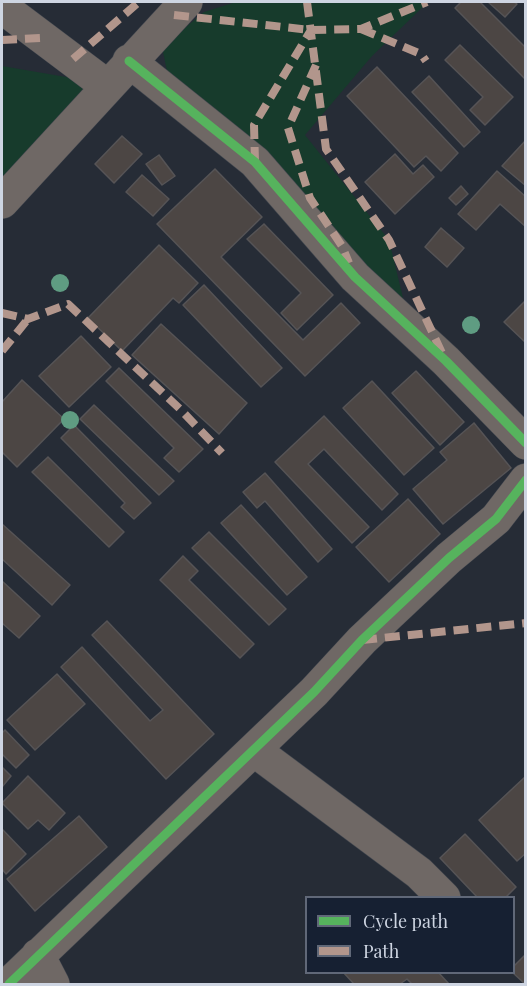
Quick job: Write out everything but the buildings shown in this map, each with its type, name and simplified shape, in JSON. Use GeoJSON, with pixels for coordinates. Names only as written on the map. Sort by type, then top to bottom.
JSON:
{"type":"FeatureCollection","features":[{"type":"Feature","properties":{"kind":"street"},"geometry":{"type":"LineString","coordinates":[[2,202],[129,61],[186,2]]}},
{"type":"Feature","properties":{"kind":"street"},"geometry":{"type":"LineString","coordinates":[[2,7],[107,86]]}},
{"type":"Feature","properties":{"kind":"street"},"geometry":{"type":"LineString","coordinates":[[129,61],[255,162],[355,277],[446,361],[525,443]]}},
{"type":"Feature","properties":{"kind":"street"},"geometry":{"type":"LineString","coordinates":[[9,984],[315,692],[362,640],[449,558],[496,519],[525,480]]}},
{"type":"Feature","properties":{"kind":"street"},"geometry":{"type":"LineString","coordinates":[[254,750],[419,873],[443,896]]}},
{"type":"Feature","properties":{"kind":"street"},"geometry":{"type":"LineString","coordinates":[[38,955],[53,984]]}},
{"type":"Feature","properties":{"kind":"green space"},"geometry":{"type":"Polygon","coordinates":[[[236,2],[428,2],[372,56],[305,135],[389,240],[410,327],[174,105],[162,47],[204,12],[236,2]]]}},
{"type":"Feature","properties":{"kind":"green space"},"geometry":{"type":"Polygon","coordinates":[[[2,66],[95,82],[2,185],[2,66]]]}},
{"type":"Feature","properties":{"kind":"marked path"},"geometry":{"type":"LineString","coordinates":[[73,59],[139,2]]}},
{"type":"Feature","properties":{"kind":"marked path"},"geometry":{"type":"LineString","coordinates":[[307,2],[326,149],[389,240],[442,353]]}},
{"type":"Feature","properties":{"kind":"marked path"},"geometry":{"type":"LineString","coordinates":[[174,15],[311,30],[361,29],[427,2]]}},
{"type":"Feature","properties":{"kind":"marked path"},"geometry":{"type":"LineString","coordinates":[[361,29],[421,54],[426,61]]}},
{"type":"Feature","properties":{"kind":"marked path"},"geometry":{"type":"LineString","coordinates":[[255,162],[254,125],[311,30]]}},
{"type":"Feature","properties":{"kind":"marked path"},"geometry":{"type":"LineString","coordinates":[[2,40],[41,38]]}},
{"type":"Feature","properties":{"kind":"marked path"},"geometry":{"type":"LineString","coordinates":[[316,65],[288,128],[310,198],[342,246],[349,263]]}},
{"type":"Feature","properties":{"kind":"marked path"},"geometry":{"type":"LineString","coordinates":[[2,313],[28,319],[68,304],[180,409],[222,453]]}},
{"type":"Feature","properties":{"kind":"marked path"},"geometry":{"type":"LineString","coordinates":[[2,351],[28,319]]}},
{"type":"Feature","properties":{"kind":"marked path"},"geometry":{"type":"LineString","coordinates":[[362,640],[526,623]]}},
{"type":"Feature","properties":{"kind":"cycle path"},"geometry":{"type":"LineString","coordinates":[[129,61],[255,162],[355,277],[446,361],[526,443]]}},
{"type":"Feature","properties":{"kind":"cycle path"},"geometry":{"type":"LineString","coordinates":[[9,984],[314,692],[362,640],[449,558],[496,519],[526,480]]}}]}
